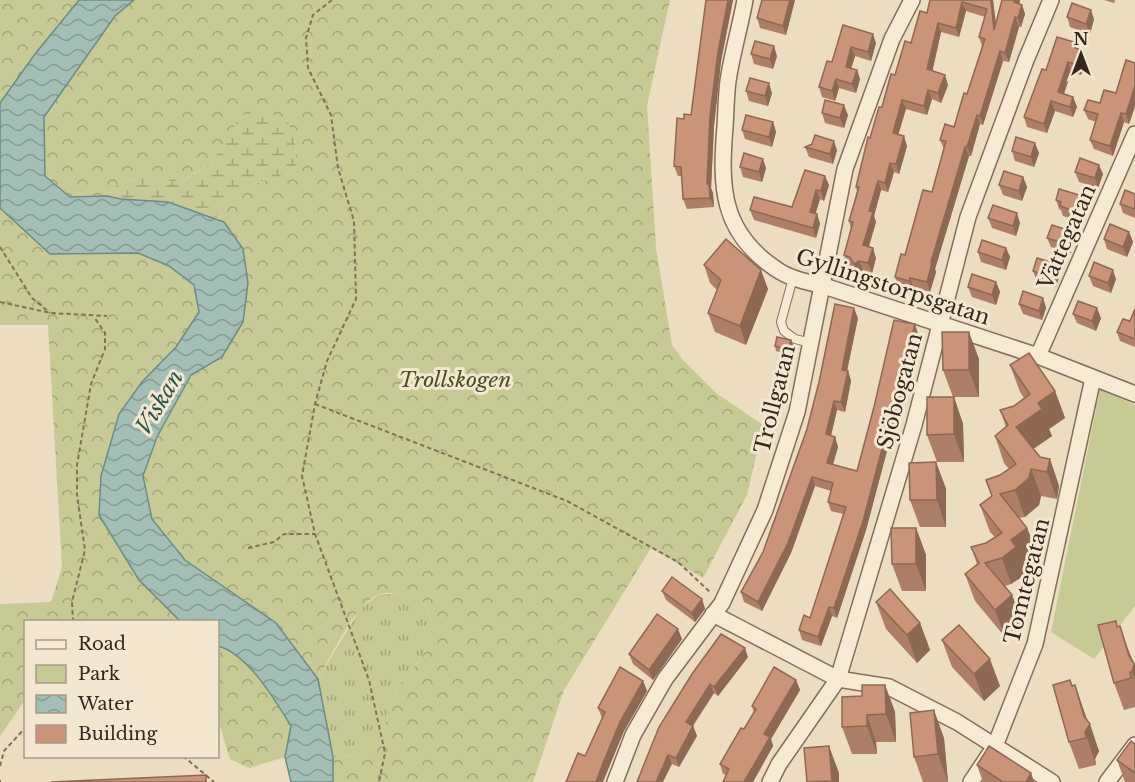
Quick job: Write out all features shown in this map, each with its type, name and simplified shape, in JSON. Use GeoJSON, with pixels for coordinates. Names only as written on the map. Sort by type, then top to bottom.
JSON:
{"type":"FeatureCollection","features":[{"type":"Feature","properties":{"kind":"street","name":"Gyllingstorpsgatan"},"geometry":{"type":"LineString","coordinates":[[745,0],[728,82],[722,170],[725,198],[735,227],[755,253],[777,271],[794,278],[940,323],[1134,391]]}},
{"type":"Feature","properties":{"kind":"street","name":"Trollgatan"},"geometry":{"type":"LineString","coordinates":[[615,782],[633,735],[665,679],[718,608],[765,510],[797,412],[824,286],[845,169],[892,39],[912,0]]}},
{"type":"Feature","properties":{"kind":"street","name":"Sjöbogatan"},"geometry":{"type":"LineString","coordinates":[[770,782],[779,764],[838,679],[914,425],[968,218],[1026,60],[1052,0]]}},
{"type":"Feature","properties":{"kind":"street","name":"Vättegatan"},"geometry":{"type":"LineString","coordinates":[[1038,356],[1135,134]]}},
{"type":"Feature","properties":{"kind":"street","name":"Tomtegatan"},"geometry":{"type":"LineString","coordinates":[[971,782],[995,746],[1035,644],[1093,378]]}},
{"type":"Feature","properties":{"kind":"street"},"geometry":{"type":"LineString","coordinates":[[718,608],[838,679],[889,687],[957,722],[1052,782]]}},
{"type":"Feature","properties":{"kind":"street"},"geometry":{"type":"LineString","coordinates":[[1107,782],[1135,745]]}},
{"type":"Feature","properties":{"kind":"lane"},"geometry":{"type":"LineString","coordinates":[[794,278],[782,322],[784,332],[795,339],[811,343]]}},
{"type":"Feature","properties":{"kind":"path"},"geometry":{"type":"LineString","coordinates":[[332,0],[313,15],[306,38],[308,68],[331,115],[338,168],[354,221],[356,299],[327,361],[315,404],[302,476],[315,534],[369,680],[385,753],[379,782]]}},
{"type":"Feature","properties":{"kind":"path"},"geometry":{"type":"LineString","coordinates":[[0,247],[32,298],[51,313]]}},
{"type":"Feature","properties":{"kind":"path"},"geometry":{"type":"LineString","coordinates":[[0,302],[51,313],[107,316]]}},
{"type":"Feature","properties":{"kind":"path"},"geometry":{"type":"LineString","coordinates":[[73,620],[72,602],[85,550],[77,495],[77,465],[91,384],[105,349],[105,333],[94,317]]}},
{"type":"Feature","properties":{"kind":"path"},"geometry":{"type":"LineString","coordinates":[[315,404],[567,501],[678,562],[718,608]]}},
{"type":"Feature","properties":{"kind":"path"},"geometry":{"type":"LineString","coordinates":[[248,548],[274,542],[284,534],[315,534]]}},
{"type":"Feature","properties":{"kind":"path"},"geometry":{"type":"LineString","coordinates":[[0,766],[4,752],[24,729]]}},
{"type":"Feature","properties":{"kind":"path"},"geometry":{"type":"LineString","coordinates":[[185,758],[214,782]]}},
{"type":"Feature","properties":{"kind":"green space"},"geometry":{"type":"Polygon","coordinates":[[[0,0],[79,0],[35,54],[0,103],[0,0]]]}},
{"type":"Feature","properties":{"kind":"green space","name":"Trollskogen"},"geometry":{"type":"Polygon","coordinates":[[[134,0],[670,0],[647,105],[656,248],[672,345],[683,360],[716,393],[763,425],[747,495],[703,578],[651,548],[564,690],[533,782],[333,782],[333,757],[356,756],[378,747],[397,688],[422,658],[433,629],[427,607],[420,598],[399,594],[378,595],[370,600],[344,632],[318,679],[276,623],[185,560],[152,519],[143,476],[157,437],[191,375],[222,357],[224,222],[217,218],[217,208],[245,188],[281,175],[297,164],[294,137],[222,146],[213,161],[182,182],[122,179],[107,196],[70,197],[45,176],[44,117],[115,16],[134,0]]]}},
{"type":"Feature","properties":{"kind":"green space"},"geometry":{"type":"Polygon","coordinates":[[[266,111],[288,123],[294,137],[297,164],[283,174],[254,184],[234,195],[217,208],[217,218],[168,202],[107,196],[122,179],[183,182],[213,161],[241,115],[266,111]]]}},
{"type":"Feature","properties":{"kind":"green space"},"geometry":{"type":"Polygon","coordinates":[[[0,208],[50,254],[138,253],[169,266],[194,285],[199,312],[176,347],[142,382],[119,414],[101,477],[99,515],[139,580],[179,620],[24,620],[24,701],[0,736],[0,604],[51,602],[62,567],[48,325],[0,325],[0,208]]]}},
{"type":"Feature","properties":{"kind":"green space"},"geometry":{"type":"Polygon","coordinates":[[[1100,389],[1135,405],[1135,606],[1094,659],[1051,632],[1100,389]]]}},
{"type":"Feature","properties":{"kind":"green space"},"geometry":{"type":"Polygon","coordinates":[[[400,593],[420,598],[427,607],[433,629],[422,658],[397,688],[378,747],[356,756],[333,757],[318,679],[360,609],[378,595],[400,593]]]}},
{"type":"Feature","properties":{"kind":"green space"},"geometry":{"type":"Polygon","coordinates":[[[219,646],[240,658],[260,679],[291,726],[285,757],[249,768],[230,759],[219,723],[219,646]]]}},
{"type":"Feature","properties":{"kind":"water","name":"Viskan"},"geometry":{"type":"Polygon","coordinates":[[[79,0],[134,0],[115,16],[44,117],[45,176],[70,197],[107,196],[168,202],[224,222],[243,249],[248,283],[243,322],[222,357],[191,375],[157,437],[143,476],[152,519],[185,560],[276,623],[318,679],[333,757],[333,782],[291,782],[285,757],[291,726],[260,679],[240,658],[219,646],[219,620],[179,620],[139,580],[99,515],[101,476],[119,414],[142,382],[176,347],[199,312],[194,285],[169,266],[138,253],[50,254],[0,208],[0,103],[35,54],[79,0]]]}},
{"type":"Feature","properties":{"kind":"building"},"geometry":{"type":"Polygon","coordinates":[[[706,0],[728,0],[718,52],[710,116],[707,184],[709,184],[710,198],[683,199],[681,167],[674,166],[677,118],[684,119],[684,114],[691,115],[706,0]]]}},
{"type":"Feature","properties":{"kind":"building"},"geometry":{"type":"Polygon","coordinates":[[[762,0],[790,0],[783,26],[757,18],[762,0]]]}},
{"type":"Feature","properties":{"kind":"building"},"geometry":{"type":"Polygon","coordinates":[[[930,0],[991,0],[994,30],[1002,0],[1014,0],[1022,5],[1018,18],[1015,17],[1005,53],[1000,51],[980,116],[977,115],[967,147],[965,147],[927,282],[895,277],[901,254],[905,255],[923,190],[932,192],[946,141],[940,140],[945,124],[954,127],[964,93],[967,94],[985,39],[979,37],[987,9],[962,2],[956,28],[938,23],[927,69],[945,75],[938,93],[928,90],[924,106],[902,100],[893,133],[904,136],[896,164],[890,163],[885,183],[878,181],[869,211],[873,212],[863,245],[873,248],[868,263],[859,261],[854,264],[850,257],[844,255],[853,222],[849,221],[859,187],[856,187],[868,137],[870,138],[879,107],[882,107],[891,74],[895,75],[905,41],[911,43],[920,11],[927,13],[930,0]]]}},
{"type":"Feature","properties":{"kind":"building"},"geometry":{"type":"Polygon","coordinates":[[[1072,3],[1091,10],[1086,24],[1067,17],[1072,3]]]}},
{"type":"Feature","properties":{"kind":"building"},"geometry":{"type":"Polygon","coordinates":[[[843,25],[873,34],[868,52],[851,47],[846,67],[857,70],[852,84],[836,79],[832,91],[819,87],[827,61],[832,62],[843,25]]]}},
{"type":"Feature","properties":{"kind":"building"},"geometry":{"type":"Polygon","coordinates":[[[1057,37],[1077,43],[1075,48],[1082,50],[1077,65],[1068,62],[1058,92],[1073,97],[1070,107],[1051,101],[1044,124],[1024,117],[1042,69],[1046,70],[1057,37]]]}},
{"type":"Feature","properties":{"kind":"building"},"geometry":{"type":"Polygon","coordinates":[[[755,41],[774,46],[770,59],[751,54],[755,41]]]}},
{"type":"Feature","properties":{"kind":"building"},"geometry":{"type":"Polygon","coordinates":[[[1126,60],[1135,63],[1135,86],[1126,114],[1121,113],[1110,146],[1090,140],[1098,114],[1084,110],[1088,100],[1100,103],[1104,90],[1116,93],[1126,60]]]}},
{"type":"Feature","properties":{"kind":"building"},"geometry":{"type":"Polygon","coordinates":[[[750,78],[769,83],[765,96],[746,91],[750,78]]]}},
{"type":"Feature","properties":{"kind":"building"},"geometry":{"type":"Polygon","coordinates":[[[825,100],[844,105],[840,118],[822,113],[825,100]]]}},
{"type":"Feature","properties":{"kind":"building"},"geometry":{"type":"Polygon","coordinates":[[[746,115],[773,122],[769,137],[742,130],[746,115]]]}},
{"type":"Feature","properties":{"kind":"building"},"geometry":{"type":"Polygon","coordinates":[[[815,135],[834,141],[830,154],[805,147],[812,144],[815,135]]]}},
{"type":"Feature","properties":{"kind":"building"},"geometry":{"type":"Polygon","coordinates":[[[1016,137],[1035,143],[1031,157],[1012,151],[1016,137]]]}},
{"type":"Feature","properties":{"kind":"building"},"geometry":{"type":"Polygon","coordinates":[[[744,153],[763,159],[759,172],[740,167],[744,153]]]}},
{"type":"Feature","properties":{"kind":"building"},"geometry":{"type":"Polygon","coordinates":[[[1080,158],[1099,165],[1095,178],[1075,172],[1080,158]]]}},
{"type":"Feature","properties":{"kind":"building"},"geometry":{"type":"Polygon","coordinates":[[[805,170],[825,176],[821,191],[816,190],[810,212],[817,214],[813,228],[750,210],[754,197],[792,207],[805,170]]]}},
{"type":"Feature","properties":{"kind":"building"},"geometry":{"type":"Polygon","coordinates":[[[1004,171],[1023,177],[1019,191],[999,185],[1004,171]]]}},
{"type":"Feature","properties":{"kind":"building"},"geometry":{"type":"Polygon","coordinates":[[[1059,189],[1086,197],[1080,213],[1060,206],[1061,202],[1056,200],[1059,189]]]}},
{"type":"Feature","properties":{"kind":"building"},"geometry":{"type":"Polygon","coordinates":[[[1125,190],[1135,194],[1135,209],[1120,204],[1125,190]]]}},
{"type":"Feature","properties":{"kind":"building"},"geometry":{"type":"Polygon","coordinates":[[[993,205],[1017,213],[1013,226],[988,218],[993,205]]]}},
{"type":"Feature","properties":{"kind":"building"},"geometry":{"type":"Polygon","coordinates":[[[1110,224],[1129,232],[1123,247],[1104,239],[1110,224]]]}},
{"type":"Feature","properties":{"kind":"building"},"geometry":{"type":"Polygon","coordinates":[[[1052,225],[1071,231],[1067,244],[1047,238],[1052,225]]]}},
{"type":"Feature","properties":{"kind":"building"},"geometry":{"type":"Polygon","coordinates":[[[726,239],[761,270],[740,326],[708,313],[721,280],[704,265],[726,239]]]}},
{"type":"Feature","properties":{"kind":"building"},"geometry":{"type":"Polygon","coordinates":[[[982,240],[1006,248],[1002,260],[978,252],[982,240]]]}},
{"type":"Feature","properties":{"kind":"building"},"geometry":{"type":"Polygon","coordinates":[[[1037,258],[1057,264],[1053,278],[1033,271],[1037,258]]]}},
{"type":"Feature","properties":{"kind":"building"},"geometry":{"type":"Polygon","coordinates":[[[1094,262],[1113,270],[1108,283],[1089,276],[1094,262]]]}},
{"type":"Feature","properties":{"kind":"building"},"geometry":{"type":"Polygon","coordinates":[[[972,274],[996,282],[992,295],[968,287],[972,274]]]}},
{"type":"Feature","properties":{"kind":"building"},"geometry":{"type":"Polygon","coordinates":[[[1023,291],[1043,298],[1039,311],[1019,304],[1023,291]]]}},
{"type":"Feature","properties":{"kind":"building"},"geometry":{"type":"Polygon","coordinates":[[[1078,301],[1097,308],[1092,321],[1073,314],[1078,301]]]}},
{"type":"Feature","properties":{"kind":"building"},"geometry":{"type":"Polygon","coordinates":[[[835,304],[854,308],[842,370],[848,371],[841,402],[834,401],[826,434],[835,437],[827,463],[857,471],[894,320],[915,324],[863,521],[834,608],[829,607],[818,637],[799,630],[804,615],[810,618],[846,507],[828,502],[833,483],[812,477],[788,543],[758,602],[741,592],[763,552],[807,429],[835,304]]]}},
{"type":"Feature","properties":{"kind":"building"},"geometry":{"type":"Polygon","coordinates":[[[1135,309],[1135,339],[1117,332],[1123,319],[1130,321],[1135,309]]]}},
{"type":"Feature","properties":{"kind":"building"},"geometry":{"type":"Polygon","coordinates":[[[942,332],[969,332],[969,370],[943,370],[942,332]]]}},
{"type":"Feature","properties":{"kind":"building"},"geometry":{"type":"Polygon","coordinates":[[[777,337],[791,340],[788,350],[775,346],[777,337]]]}},
{"type":"Feature","properties":{"kind":"building"},"geometry":{"type":"Polygon","coordinates":[[[1029,353],[1055,391],[1038,403],[1042,409],[1016,427],[1040,457],[1050,459],[1047,472],[1031,469],[1029,478],[1015,490],[1000,494],[1027,528],[1011,540],[1016,547],[1002,558],[985,563],[1012,595],[995,610],[965,574],[979,563],[971,547],[986,543],[1002,533],[980,505],[992,496],[986,480],[1000,475],[1016,464],[995,436],[1008,425],[1000,410],[1014,406],[1030,394],[1010,365],[1029,353]]]}},
{"type":"Feature","properties":{"kind":"building"},"geometry":{"type":"Polygon","coordinates":[[[927,397],[954,397],[954,434],[927,435],[927,397]]]}},
{"type":"Feature","properties":{"kind":"building"},"geometry":{"type":"Polygon","coordinates":[[[936,462],[937,500],[910,500],[909,463],[936,462]]]}},
{"type":"Feature","properties":{"kind":"building"},"geometry":{"type":"Polygon","coordinates":[[[891,528],[916,528],[916,564],[892,564],[891,528]]]}},
{"type":"Feature","properties":{"kind":"building"},"geometry":{"type":"Polygon","coordinates":[[[672,577],[702,599],[692,613],[662,591],[672,577]]]}},
{"type":"Feature","properties":{"kind":"building"},"geometry":{"type":"Polygon","coordinates":[[[890,589],[920,623],[907,635],[876,602],[890,589]]]}},
{"type":"Feature","properties":{"kind":"building"},"geometry":{"type":"Polygon","coordinates":[[[657,614],[678,629],[649,670],[629,654],[657,614]]]}},
{"type":"Feature","properties":{"kind":"building"},"geometry":{"type":"Polygon","coordinates":[[[1116,621],[1134,664],[1130,672],[1131,678],[1114,683],[1098,625],[1116,621]]]}},
{"type":"Feature","properties":{"kind":"building"},"geometry":{"type":"Polygon","coordinates":[[[959,625],[990,659],[974,674],[942,640],[959,625]]]}},
{"type":"Feature","properties":{"kind":"building"},"geometry":{"type":"Polygon","coordinates":[[[721,634],[745,648],[714,687],[710,684],[686,722],[693,726],[676,758],[668,755],[656,782],[637,782],[659,727],[692,674],[721,634]]]}},
{"type":"Feature","properties":{"kind":"building"},"geometry":{"type":"Polygon","coordinates":[[[620,667],[643,681],[620,722],[596,782],[566,782],[578,753],[585,756],[605,712],[598,708],[620,667]]]}},
{"type":"Feature","properties":{"kind":"building"},"geometry":{"type":"Polygon","coordinates":[[[774,667],[796,680],[764,734],[770,737],[744,782],[723,782],[729,769],[720,764],[741,728],[744,729],[756,709],[752,706],[774,667]]]}},
{"type":"Feature","properties":{"kind":"building"},"geometry":{"type":"Polygon","coordinates":[[[1070,680],[1072,686],[1075,685],[1084,716],[1090,724],[1085,732],[1086,738],[1069,742],[1053,685],[1070,680]]]}},
{"type":"Feature","properties":{"kind":"building"},"geometry":{"type":"Polygon","coordinates":[[[862,685],[885,685],[886,714],[867,715],[867,726],[842,727],[842,697],[862,696],[862,685]]]}},
{"type":"Feature","properties":{"kind":"building"},"geometry":{"type":"Polygon","coordinates":[[[934,710],[938,754],[914,757],[910,713],[934,710]]]}},
{"type":"Feature","properties":{"kind":"building"},"geometry":{"type":"Polygon","coordinates":[[[1131,741],[1135,744],[1135,773],[1117,760],[1131,741]]]}},
{"type":"Feature","properties":{"kind":"building"},"geometry":{"type":"Polygon","coordinates":[[[829,746],[832,781],[807,782],[804,748],[829,746]]]}},
{"type":"Feature","properties":{"kind":"building"},"geometry":{"type":"Polygon","coordinates":[[[989,746],[1031,773],[1026,782],[1003,782],[977,765],[989,746]]]}},
{"type":"Feature","properties":{"kind":"building"},"geometry":{"type":"Polygon","coordinates":[[[206,775],[206,782],[51,782],[206,775]]]}}]}
